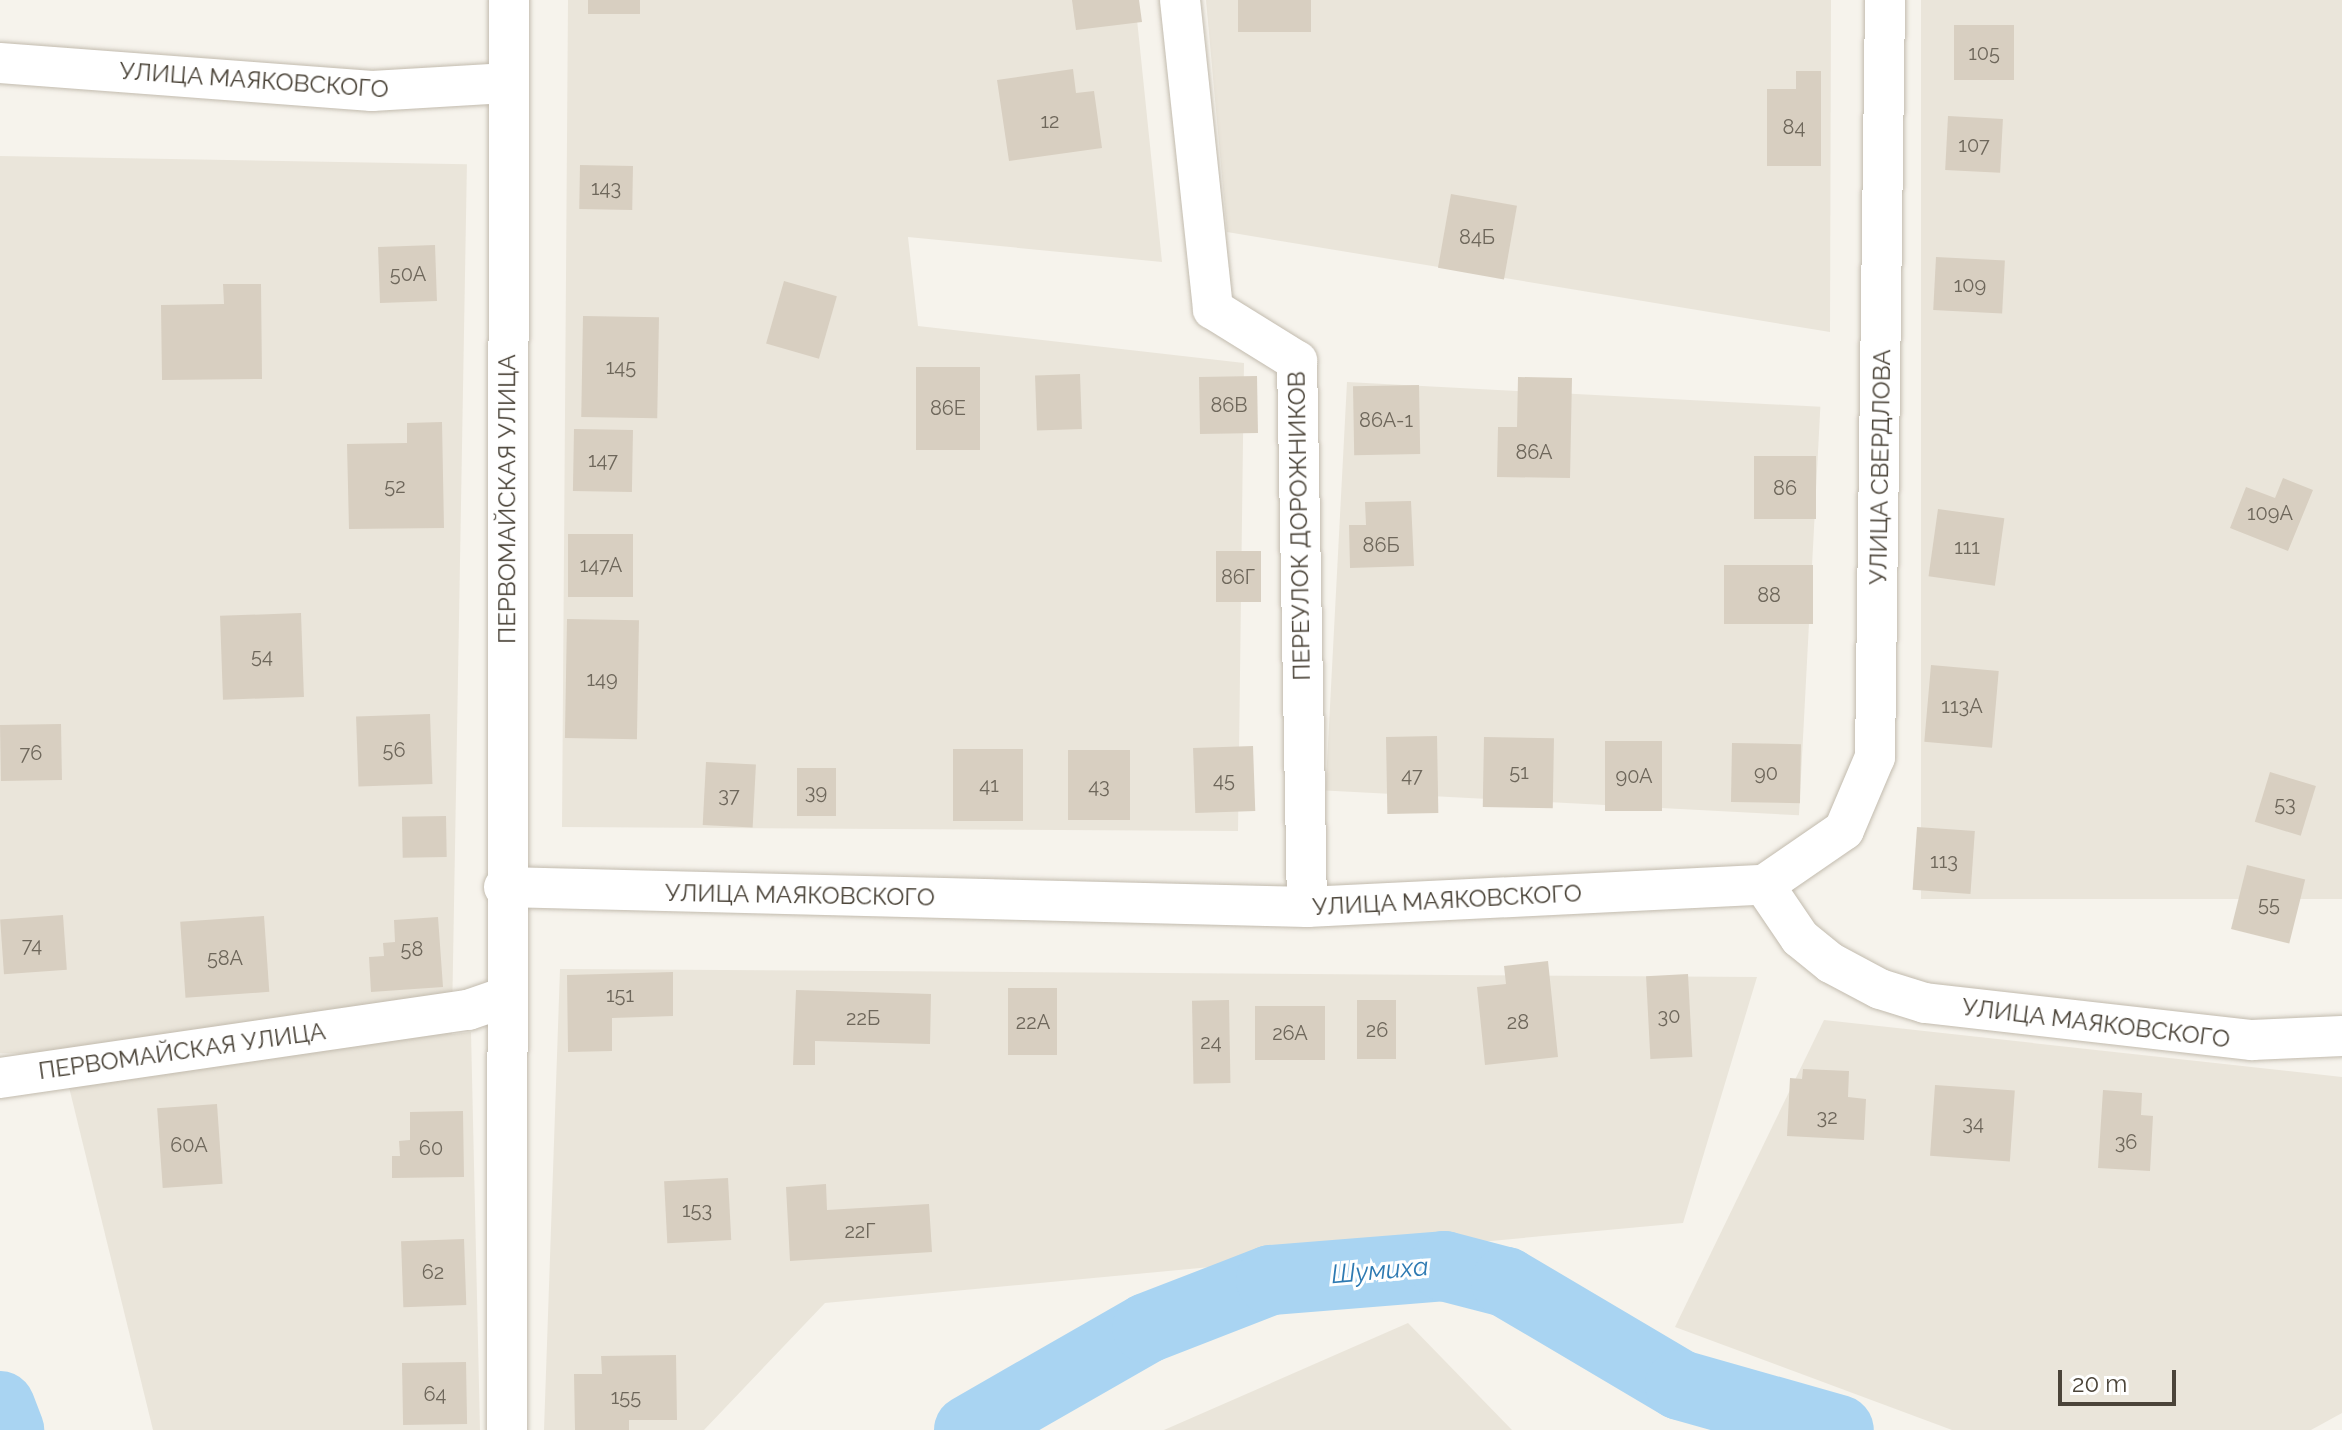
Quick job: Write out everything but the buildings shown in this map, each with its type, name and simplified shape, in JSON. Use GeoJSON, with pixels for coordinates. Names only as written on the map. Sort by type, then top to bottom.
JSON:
{"type":"FeatureCollection","features":[{"type":"Feature","properties":{"kind":"street","name":"ПЕРВОМАЙСКАЯ УЛИЦА"},"geometry":{"type":"LineString","coordinates":[[507,1430],[504,887],[509,0]]}},
{"type":"Feature","properties":{"kind":"street","name":"ПЕРЕУЛОК ДОРОЖНИКОВ"},"geometry":{"type":"LineString","coordinates":[[1180,0],[1213,309],[1297,361],[1307,907]]}},
{"type":"Feature","properties":{"kind":"street","name":"УЛИЦА СВЕРДЛОВА"},"geometry":{"type":"LineString","coordinates":[[1764,885],[1844,830],[1875,757],[1885,0]]}},
{"type":"Feature","properties":{"kind":"street","name":"УЛИЦА МАЯКОВСКОГО"},"geometry":{"type":"LineString","coordinates":[[0,63],[372,91],[508,83]]}},
{"type":"Feature","properties":{"kind":"street","name":"УЛИЦА МАЯКОВСКОГО"},"geometry":{"type":"LineString","coordinates":[[504,887],[1307,907],[1764,885],[1800,938],[1831,963],[1880,989],[1925,1003],[2252,1040],[2342,1036]]}},
{"type":"Feature","properties":{"kind":"street","name":"ПЕРВОМАЙСКАЯ УЛИЦА"},"geometry":{"type":"LineString","coordinates":[[0,1078],[468,1010],[505,997]]}},
{"type":"Feature","properties":{"kind":"shaded area"},"geometry":{"type":"Polygon","coordinates":[[[568,0],[1135,0],[1162,262],[908,237],[918,326],[1244,363],[1238,831],[562,827],[568,0]]]}},
{"type":"Feature","properties":{"kind":"shaded area"},"geometry":{"type":"Polygon","coordinates":[[[1206,0],[1831,0],[1830,332],[1227,232],[1206,0]]]}},
{"type":"Feature","properties":{"kind":"shaded area"},"geometry":{"type":"Polygon","coordinates":[[[1921,0],[2342,0],[2342,899],[1921,899],[1921,0]]]}},
{"type":"Feature","properties":{"kind":"shaded area"},"geometry":{"type":"Polygon","coordinates":[[[0,156],[467,164],[451,1061],[0,1053],[0,156]]]}},
{"type":"Feature","properties":{"kind":"shaded area"},"geometry":{"type":"Polygon","coordinates":[[[1347,382],[1820,407],[1799,815],[1326,790],[1347,382]]]}},
{"type":"Feature","properties":{"kind":"shaded area"},"geometry":{"type":"Polygon","coordinates":[[[560,969],[1757,977],[1683,1223],[825,1303],[704,1430],[544,1430],[560,969]]]}},
{"type":"Feature","properties":{"kind":"shaded area"},"geometry":{"type":"Polygon","coordinates":[[[1824,1020],[2342,1077],[2342,1413],[2311,1430],[1952,1430],[1675,1327],[1824,1020]]]}},
{"type":"Feature","properties":{"kind":"shaded area"},"geometry":{"type":"Polygon","coordinates":[[[471,1032],[480,1430],[153,1430],[67,1079],[471,1032]]]}},
{"type":"Feature","properties":{"kind":"shaded area"},"geometry":{"type":"Polygon","coordinates":[[[1408,1323],[1512,1430],[1164,1430],[1408,1323]]]}},
{"type":"Feature","properties":{"kind":"waterway","name":"Шумиха"},"geometry":{"type":"LineString","coordinates":[[969,1430],[1147,1328],[1271,1280],[1444,1266],[1506,1282],[1680,1385],[1839,1430]]}},
{"type":"Feature","properties":{"kind":"waterway","name":"Шумиха"},"geometry":{"type":"LineString","coordinates":[[0,1406],[9,1430]]}}]}
